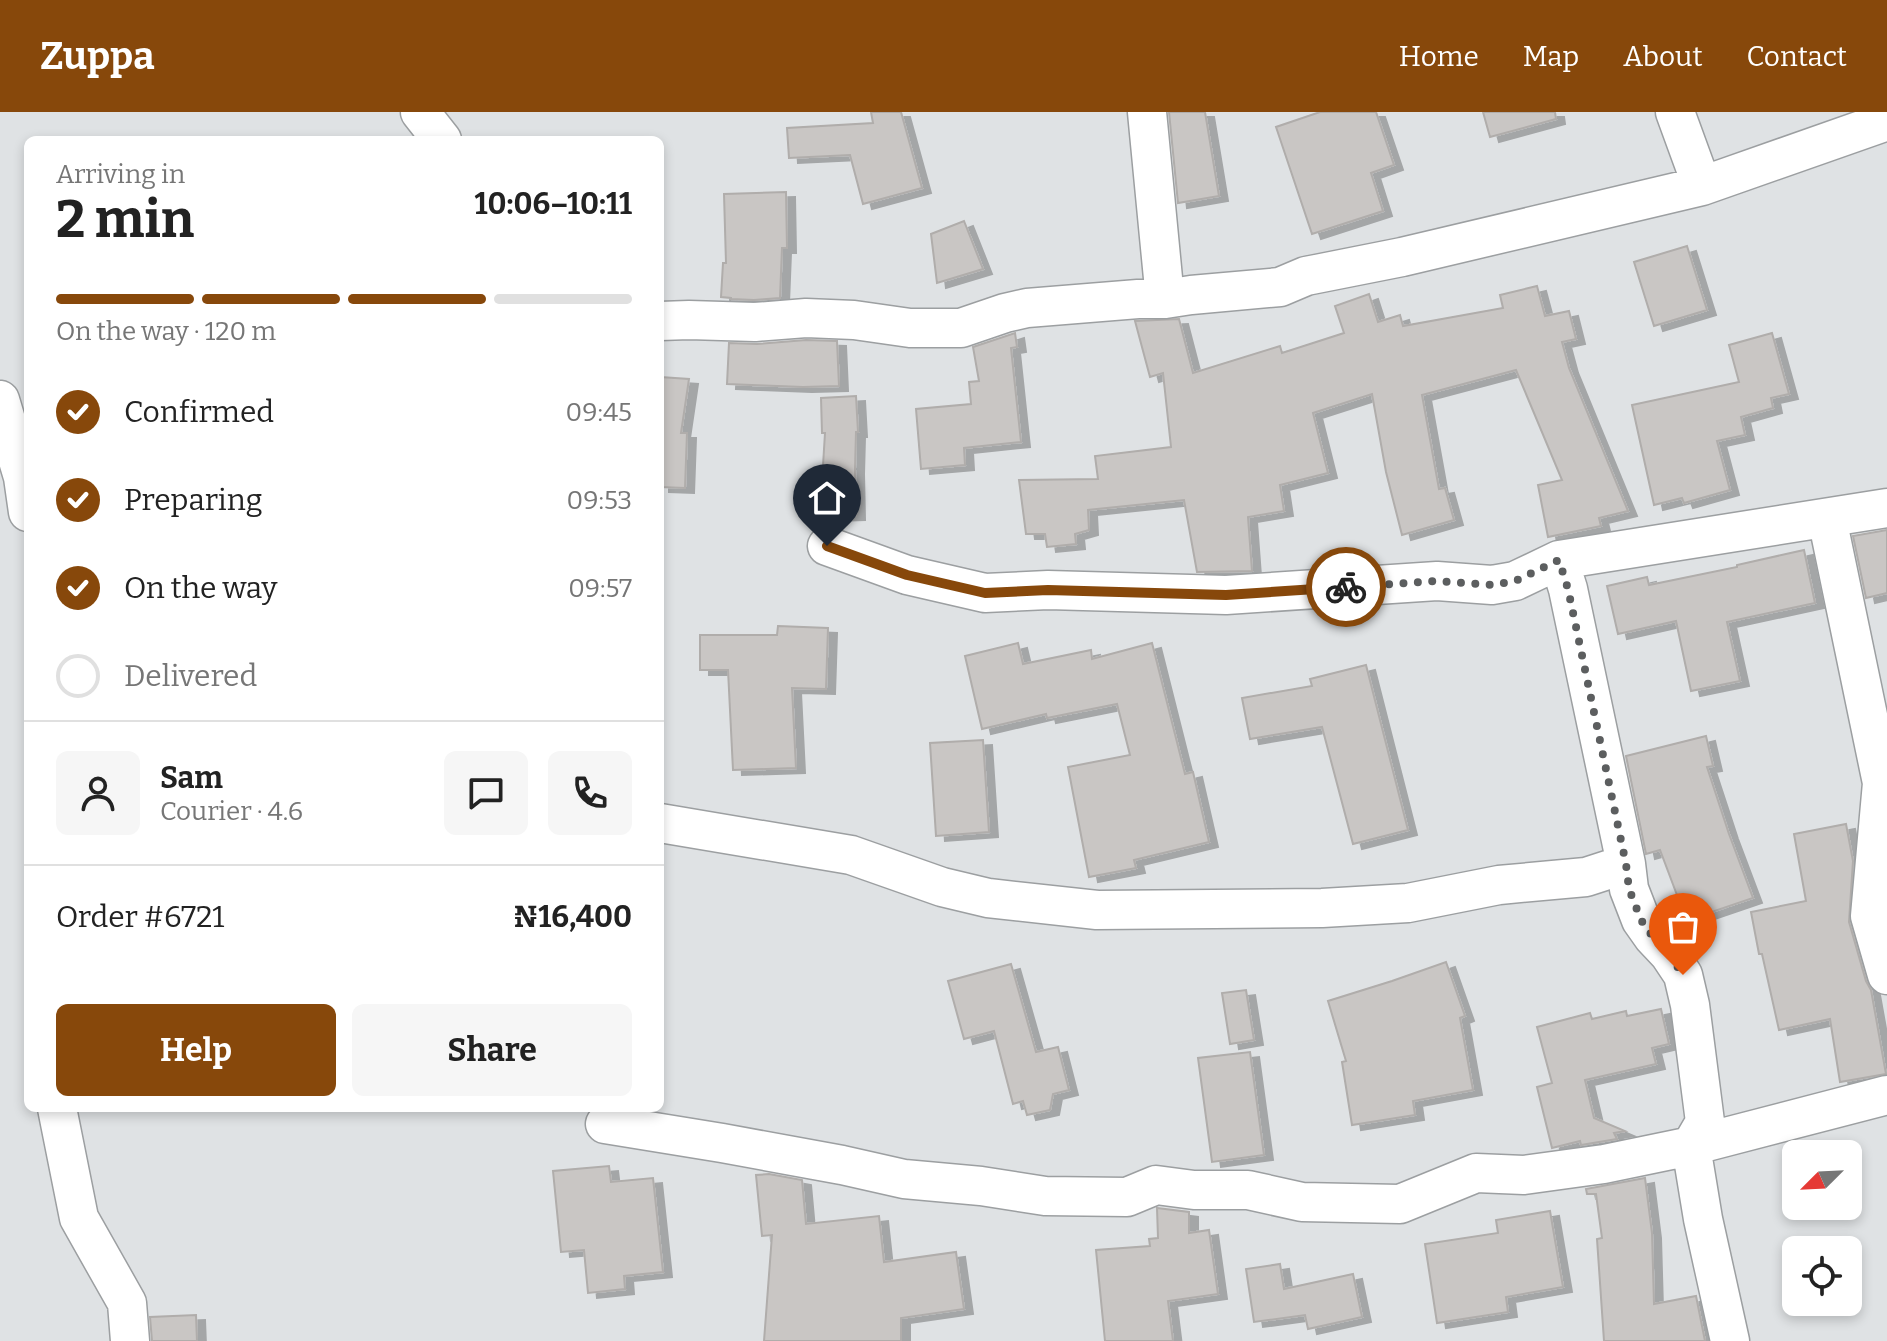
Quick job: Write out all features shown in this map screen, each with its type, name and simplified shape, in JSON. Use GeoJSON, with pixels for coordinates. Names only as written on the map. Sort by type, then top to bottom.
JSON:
{"type":"FeatureCollection","features":[{"type":"Feature","properties":{"kind":"street"},"geometry":{"type":"LineString","coordinates":[[420,112],[439,136]]}},
{"type":"Feature","properties":{"kind":"street"},"geometry":{"type":"LineString","coordinates":[[1147,112],[1165,299]]}},
{"type":"Feature","properties":{"kind":"street"},"geometry":{"type":"LineString","coordinates":[[1675,112],[1702,186]]}},
{"type":"Feature","properties":{"kind":"street"},"geometry":{"type":"LineString","coordinates":[[664,321],[755,322],[806,318],[854,320],[910,328],[961,328],[1027,308],[1165,299],[1280,287],[1306,276],[1402,257],[1702,186],[1887,121]]}},
{"type":"Feature","properties":{"kind":"street"},"geometry":{"type":"LineString","coordinates":[[0,400],[23,477],[18,499]]}},
{"type":"Feature","properties":{"kind":"street"},"geometry":{"type":"LineString","coordinates":[[827,546],[907,575],[985,593],[1048,590],[1226,595],[1437,581],[1492,585],[1515,581],[1559,560],[1887,508]]}},
{"type":"Feature","properties":{"kind":"street"},"geometry":{"type":"LineString","coordinates":[[1827,518],[1882,783],[1870,916],[1887,975]]}},
{"type":"Feature","properties":{"kind":"street"},"geometry":{"type":"LineString","coordinates":[[1559,560],[1568,589],[1629,889],[1641,920],[1683,975],[1690,1005],[1705,1122],[1691,1146],[1703,1219],[1730,1341]]}},
{"type":"Feature","properties":{"kind":"street"},"geometry":{"type":"LineString","coordinates":[[664,824],[851,855],[942,887],[988,898],[1097,910],[1322,908],[1408,903],[1499,885],[1586,877],[1626,864]]}},
{"type":"Feature","properties":{"kind":"street"},"geometry":{"type":"LineString","coordinates":[[605,1124],[799,1157],[904,1179],[1045,1196],[1127,1197],[1156,1185],[1194,1190],[1248,1190],[1302,1202],[1400,1204],[1476,1173],[1524,1175],[1604,1164],[1691,1146],[1887,1095]]}},
{"type":"Feature","properties":{"kind":"street"},"geometry":{"type":"LineString","coordinates":[[58,1112],[79,1218],[127,1303],[130,1341]]}},
{"type":"Feature","properties":{"kind":"building"},"geometry":{"type":"Polygon","coordinates":[[[871,112],[901,112],[922,188],[863,204],[850,155],[789,158],[787,128],[873,123],[871,112]]]}},
{"type":"Feature","properties":{"kind":"building"},"geometry":{"type":"Polygon","coordinates":[[[1169,112],[1205,112],[1219,196],[1178,203],[1169,112]]]}},
{"type":"Feature","properties":{"kind":"building"},"geometry":{"type":"Polygon","coordinates":[[[1320,112],[1376,112],[1394,165],[1371,173],[1383,211],[1312,234],[1276,127],[1320,112]]]}},
{"type":"Feature","properties":{"kind":"building"},"geometry":{"type":"Polygon","coordinates":[[[1483,112],[1555,112],[1556,119],[1490,137],[1483,112]]]}},
{"type":"Feature","properties":{"kind":"building"},"geometry":{"type":"Polygon","coordinates":[[[786,192],[787,248],[782,248],[780,298],[754,300],[721,297],[723,263],[726,263],[724,194],[786,192]]]}},
{"type":"Feature","properties":{"kind":"building"},"geometry":{"type":"Polygon","coordinates":[[[964,221],[983,269],[937,283],[931,234],[964,221]]]}},
{"type":"Feature","properties":{"kind":"building"},"geometry":{"type":"Polygon","coordinates":[[[1687,246],[1707,310],[1654,326],[1634,262],[1687,246]]]}},
{"type":"Feature","properties":{"kind":"building"},"geometry":{"type":"Polygon","coordinates":[[[1537,286],[1545,316],[1569,311],[1576,339],[1562,342],[1569,368],[1628,511],[1599,518],[1601,526],[1548,537],[1538,485],[1562,480],[1516,370],[1422,395],[1439,489],[1445,488],[1454,520],[1402,535],[1386,472],[1372,394],[1313,413],[1328,473],[1280,485],[1284,511],[1248,517],[1252,571],[1197,572],[1184,500],[1088,510],[1089,530],[1075,534],[1076,544],[1047,547],[1045,534],[1026,534],[1019,480],[1098,479],[1095,456],[1171,447],[1163,373],[1150,377],[1135,321],[1179,319],[1193,373],[1280,346],[1282,353],[1344,333],[1335,306],[1369,294],[1378,322],[1400,315],[1403,326],[1503,308],[1500,295],[1537,286]]]}},
{"type":"Feature","properties":{"kind":"building"},"geometry":{"type":"Polygon","coordinates":[[[1015,333],[1017,347],[1011,348],[1021,442],[964,448],[965,465],[921,469],[916,409],[971,404],[969,382],[979,381],[973,347],[1015,333]]]}},
{"type":"Feature","properties":{"kind":"building"},"geometry":{"type":"Polygon","coordinates":[[[1772,333],[1789,394],[1771,398],[1773,408],[1741,417],[1745,435],[1717,441],[1730,490],[1684,503],[1682,498],[1654,505],[1632,405],[1739,382],[1729,345],[1772,333]]]}},
{"type":"Feature","properties":{"kind":"building"},"geometry":{"type":"Polygon","coordinates":[[[837,341],[839,386],[727,384],[729,343],[837,341]]]}},
{"type":"Feature","properties":{"kind":"building"},"geometry":{"type":"Polygon","coordinates":[[[664,377],[689,379],[681,433],[687,433],[685,488],[664,487],[664,377]]]}},
{"type":"Feature","properties":{"kind":"building"},"geometry":{"type":"Polygon","coordinates":[[[856,396],[856,515],[824,516],[822,482],[825,433],[822,433],[821,398],[856,396]]]}},
{"type":"Feature","properties":{"kind":"building"},"geometry":{"type":"Polygon","coordinates":[[[1887,530],[1887,593],[1866,598],[1853,536],[1887,530]]]}},
{"type":"Feature","properties":{"kind":"building"},"geometry":{"type":"Polygon","coordinates":[[[1804,550],[1815,603],[1727,622],[1740,681],[1691,691],[1676,621],[1618,634],[1607,586],[1647,577],[1649,585],[1804,550]]]}},
{"type":"Feature","properties":{"kind":"building"},"geometry":{"type":"Polygon","coordinates":[[[778,626],[828,628],[826,689],[792,688],[796,768],[733,770],[728,670],[700,670],[700,635],[777,635],[778,626]]]}},
{"type":"Feature","properties":{"kind":"building"},"geometry":{"type":"Polygon","coordinates":[[[1018,643],[1023,664],[1091,650],[1092,659],[1152,643],[1185,774],[1193,772],[1209,842],[1134,860],[1136,868],[1089,877],[1068,767],[1130,755],[1117,704],[1047,718],[1046,714],[982,729],[965,656],[1018,643]]]}},
{"type":"Feature","properties":{"kind":"building"},"geometry":{"type":"Polygon","coordinates":[[[1366,665],[1408,830],[1353,844],[1322,727],[1250,739],[1242,698],[1312,686],[1310,679],[1366,665]]]}},
{"type":"Feature","properties":{"kind":"building"},"geometry":{"type":"Polygon","coordinates":[[[1706,736],[1713,766],[1707,767],[1753,898],[1694,918],[1688,903],[1680,903],[1660,850],[1646,854],[1626,756],[1706,736]]]}},
{"type":"Feature","properties":{"kind":"building"},"geometry":{"type":"Polygon","coordinates":[[[983,740],[989,832],[936,836],[930,743],[983,740]]]}},
{"type":"Feature","properties":{"kind":"building"},"geometry":{"type":"Polygon","coordinates":[[[1846,824],[1853,861],[1849,922],[1871,990],[1886,1074],[1840,1082],[1830,1019],[1779,1030],[1751,912],[1806,901],[1794,834],[1846,824]]]}},
{"type":"Feature","properties":{"kind":"building"},"geometry":{"type":"Polygon","coordinates":[[[1446,962],[1465,1016],[1460,1018],[1473,1090],[1413,1101],[1415,1115],[1352,1125],[1342,1062],[1346,1061],[1328,1001],[1446,962]]]}},
{"type":"Feature","properties":{"kind":"building"},"geometry":{"type":"Polygon","coordinates":[[[1011,964],[1036,1052],[1058,1047],[1069,1090],[1053,1094],[1050,1110],[1027,1115],[1023,1101],[1013,1104],[994,1031],[964,1039],[948,981],[1011,964]]]}},
{"type":"Feature","properties":{"kind":"building"},"geometry":{"type":"Polygon","coordinates":[[[1246,990],[1254,1040],[1230,1044],[1222,993],[1246,990]]]}},
{"type":"Feature","properties":{"kind":"building"},"geometry":{"type":"Polygon","coordinates":[[[1661,1009],[1669,1044],[1652,1048],[1656,1064],[1585,1080],[1594,1118],[1625,1131],[1614,1133],[1617,1139],[1581,1145],[1580,1141],[1552,1148],[1537,1087],[1552,1083],[1537,1027],[1590,1013],[1592,1019],[1626,1011],[1627,1016],[1661,1009]]]}},
{"type":"Feature","properties":{"kind":"building"},"geometry":{"type":"Polygon","coordinates":[[[1250,1052],[1264,1155],[1212,1162],[1198,1058],[1250,1052]]]}},
{"type":"Feature","properties":{"kind":"building"},"geometry":{"type":"Polygon","coordinates":[[[609,1166],[611,1182],[653,1178],[663,1272],[624,1276],[625,1289],[588,1293],[584,1250],[561,1252],[553,1171],[609,1166]]]}},
{"type":"Feature","properties":{"kind":"building"},"geometry":{"type":"Polygon","coordinates":[[[756,1175],[802,1180],[806,1224],[879,1216],[884,1262],[956,1252],[964,1309],[901,1318],[901,1341],[764,1341],[772,1235],[762,1236],[756,1175]]]}},
{"type":"Feature","properties":{"kind":"building"},"geometry":{"type":"Polygon","coordinates":[[[1645,1178],[1652,1233],[1654,1304],[1696,1296],[1705,1341],[1604,1341],[1597,1239],[1602,1238],[1596,1194],[1587,1194],[1586,1189],[1645,1178]]]}},
{"type":"Feature","properties":{"kind":"building"},"geometry":{"type":"Polygon","coordinates":[[[1157,1208],[1189,1212],[1189,1233],[1209,1230],[1218,1294],[1168,1301],[1173,1341],[1105,1341],[1096,1250],[1150,1246],[1149,1239],[1158,1238],[1157,1208]]]}},
{"type":"Feature","properties":{"kind":"building"},"geometry":{"type":"Polygon","coordinates":[[[1550,1211],[1563,1287],[1506,1297],[1508,1312],[1437,1323],[1425,1244],[1498,1233],[1496,1220],[1550,1211]]]}},
{"type":"Feature","properties":{"kind":"building"},"geometry":{"type":"Polygon","coordinates":[[[1280,1264],[1284,1289],[1353,1274],[1362,1317],[1308,1329],[1305,1315],[1254,1322],[1246,1269],[1280,1264]]]}},
{"type":"Feature","properties":{"kind":"building"},"geometry":{"type":"Polygon","coordinates":[[[196,1315],[197,1341],[152,1341],[150,1317],[196,1315]]]}},
{"type":"Feature","properties":{"kind":"way so far"},"geometry":{"type":"LineString","coordinates":[[1346,587],[1437,581],[1492,585],[1515,581],[1559,560],[1568,589],[1629,889],[1641,920],[1683,975]]}},
{"type":"Feature","properties":{"kind":"route"},"geometry":{"type":"LineString","coordinates":[[827,546],[907,575],[985,593],[1048,590],[1226,595],[1346,587]]}}]}
